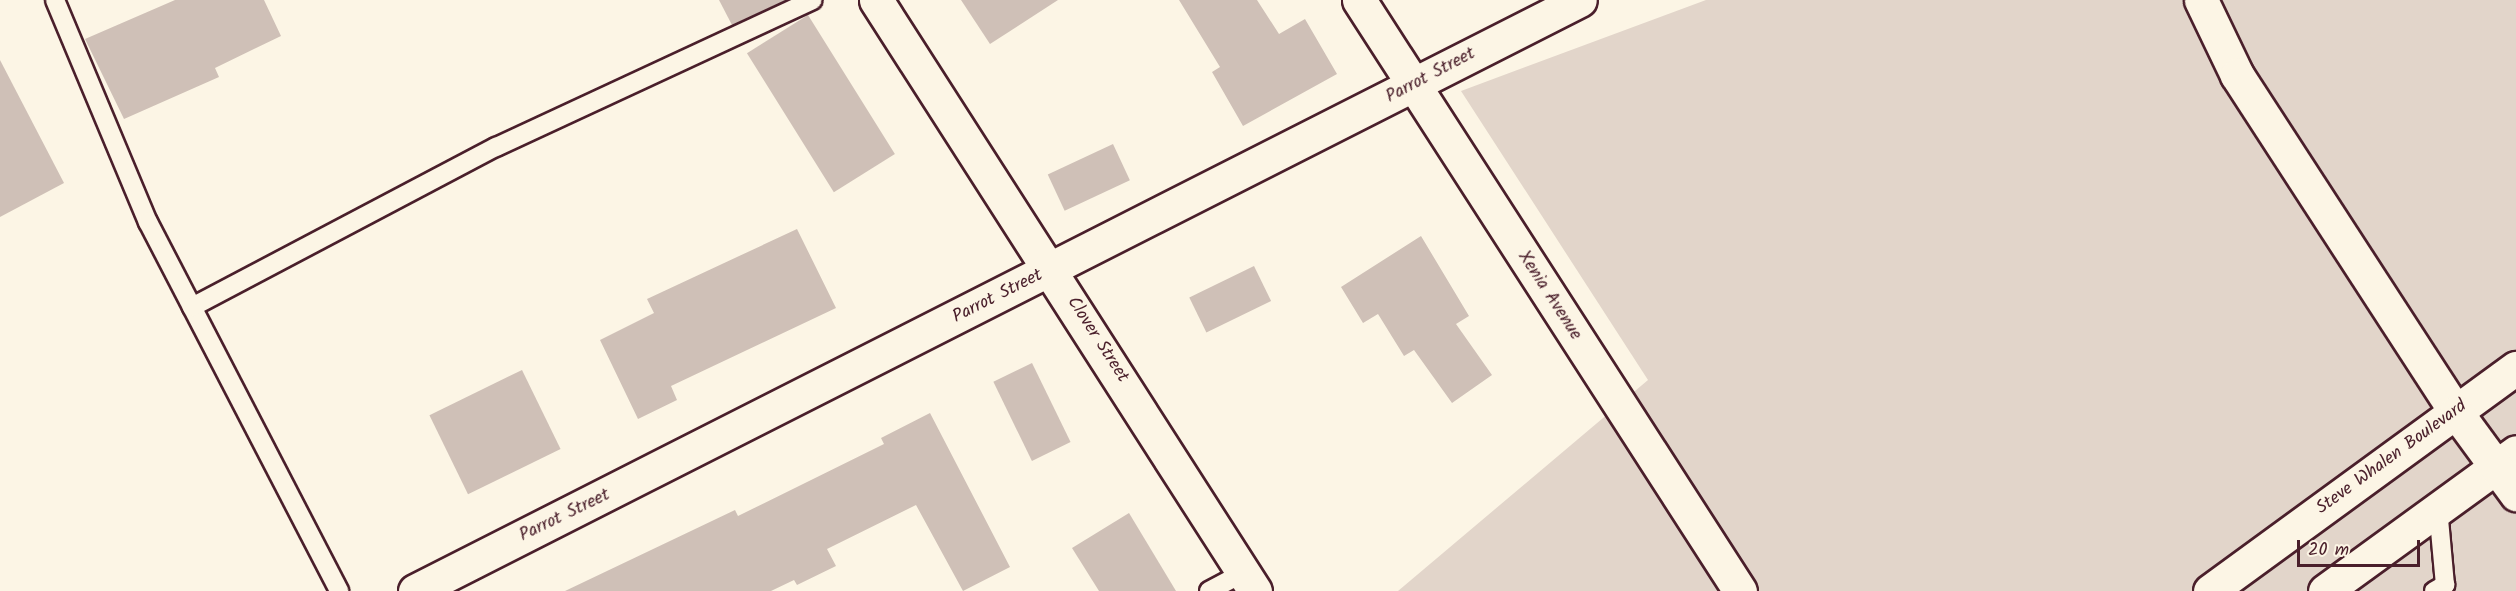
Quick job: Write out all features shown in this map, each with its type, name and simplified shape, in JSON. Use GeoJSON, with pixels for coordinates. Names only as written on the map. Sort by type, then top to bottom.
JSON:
{"type":"FeatureCollection","features":[{"type":"Feature","properties":{"kind":"main road","name":"Clover Street"},"geometry":{"type":"LineString","coordinates":[[876,0],[1250,582]]}},
{"type":"Feature","properties":{"kind":"main road","name":"Xenia Avenue"},"geometry":{"type":"LineString","coordinates":[[1359,0],[1740,591]]}},
{"type":"Feature","properties":{"kind":"main road","name":"Parrot Street"},"geometry":{"type":"LineString","coordinates":[[415,591],[1580,0]]}},
{"type":"Feature","properties":{"kind":"main road"},"geometry":{"type":"LineString","coordinates":[[2200,0],[2236,75],[2456,412],[2505,460],[2516,494]]}},
{"type":"Feature","properties":{"kind":"main road","name":"Steve Whalen Boulevard"},"geometry":{"type":"LineString","coordinates":[[2210,591],[2516,368]]}},
{"type":"Feature","properties":{"kind":"main road"},"geometry":{"type":"LineString","coordinates":[[2325,591],[2505,460]]}},
{"type":"Feature","properties":{"kind":"lane"},"geometry":{"type":"LineString","coordinates":[[55,0],[148,222],[339,591]]}},
{"type":"Feature","properties":{"kind":"lane"},"geometry":{"type":"LineString","coordinates":[[192,307],[496,147],[813,0]]}},
{"type":"Feature","properties":{"kind":"lane"},"geometry":{"type":"LineString","coordinates":[[2434,591],[2445,585],[2438,508]]}},
{"type":"Feature","properties":{"kind":"lane"},"geometry":{"type":"LineString","coordinates":[[1209,591],[1250,582]]}},
{"type":"Feature","properties":{"kind":"shaded area"},"geometry":{"type":"Polygon","coordinates":[[[1706,0],[2516,0],[2516,591],[1398,591],[1648,380],[1461,91],[1706,0]]]}},
{"type":"Feature","properties":{"kind":"building"},"geometry":{"type":"Polygon","coordinates":[[[175,0],[264,0],[281,36],[215,68],[219,77],[124,119],[85,39],[175,0]]]}},
{"type":"Feature","properties":{"kind":"building"},"geometry":{"type":"Polygon","coordinates":[[[719,0],[786,0],[732,25],[719,0]]]}},
{"type":"Feature","properties":{"kind":"building"},"geometry":{"type":"Polygon","coordinates":[[[961,0],[1058,0],[990,44],[961,0]]]}},
{"type":"Feature","properties":{"kind":"building"},"geometry":{"type":"Polygon","coordinates":[[[1179,0],[1257,0],[1279,34],[1305,19],[1337,74],[1243,126],[1212,72],[1220,67],[1179,0]]]}},
{"type":"Feature","properties":{"kind":"building"},"geometry":{"type":"Polygon","coordinates":[[[808,15],[895,154],[834,192],[747,53],[808,15]]]}},
{"type":"Feature","properties":{"kind":"building"},"geometry":{"type":"Polygon","coordinates":[[[0,60],[64,183],[0,217],[0,60]]]}},
{"type":"Feature","properties":{"kind":"building"},"geometry":{"type":"Polygon","coordinates":[[[1113,144],[1130,180],[1065,211],[1048,174],[1113,144]]]}},
{"type":"Feature","properties":{"kind":"building"},"geometry":{"type":"Polygon","coordinates":[[[797,229],[836,308],[671,386],[677,400],[638,419],[600,340],[654,313],[647,299],[797,229]]]}},
{"type":"Feature","properties":{"kind":"building"},"geometry":{"type":"Polygon","coordinates":[[[1421,236],[1469,316],[1456,324],[1492,375],[1452,403],[1414,350],[1404,356],[1378,314],[1363,323],[1341,287],[1421,236]]]}},
{"type":"Feature","properties":{"kind":"building"},"geometry":{"type":"Polygon","coordinates":[[[1254,266],[1271,301],[1206,333],[1189,298],[1254,266]]]}},
{"type":"Feature","properties":{"kind":"building"},"geometry":{"type":"Polygon","coordinates":[[[1032,363],[1071,442],[1032,461],[993,382],[1032,363]]]}},
{"type":"Feature","properties":{"kind":"building"},"geometry":{"type":"Polygon","coordinates":[[[522,370],[561,449],[468,494],[429,415],[522,370]]]}},
{"type":"Feature","properties":{"kind":"building"},"geometry":{"type":"Polygon","coordinates":[[[930,413],[1010,567],[963,591],[916,505],[827,549],[836,566],[797,585],[794,580],[771,591],[565,591],[735,510],[738,516],[884,444],[881,438],[930,413]]]}},
{"type":"Feature","properties":{"kind":"building"},"geometry":{"type":"Polygon","coordinates":[[[1129,513],[1176,591],[1099,591],[1072,548],[1129,513]]]}}]}
